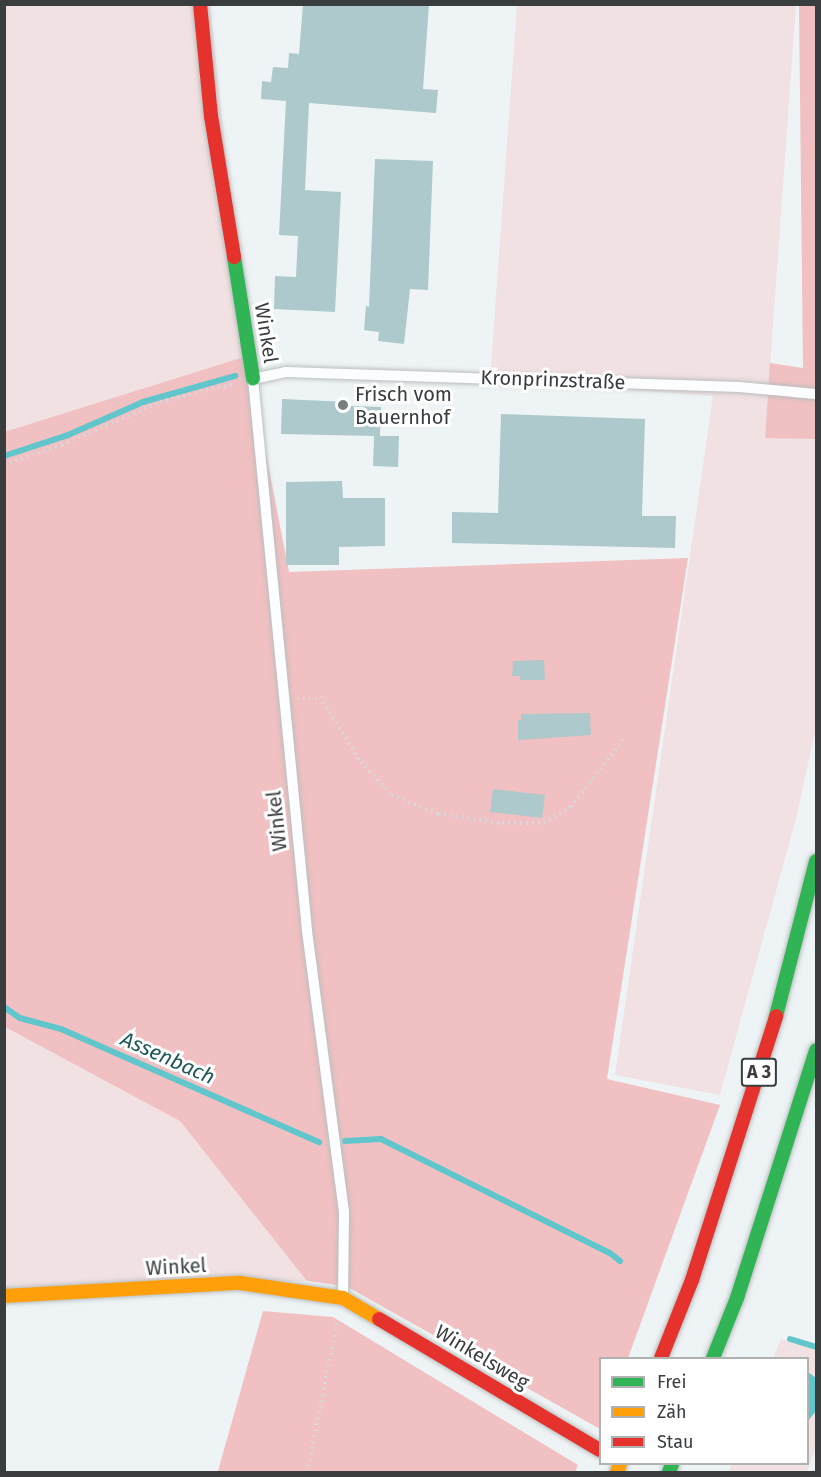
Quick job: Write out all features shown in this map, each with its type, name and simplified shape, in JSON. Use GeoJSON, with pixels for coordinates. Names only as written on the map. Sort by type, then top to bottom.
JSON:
{"type":"FeatureCollection","features":[{"type":"Feature","properties":{"kind":"main road","name":"Winkel"},"geometry":{"type":"LineString","coordinates":[[200,4],[212,116],[254,379]]}},
{"type":"Feature","properties":{"kind":"main road","name":"A 3"},"geometry":{"type":"LineString","coordinates":[[662,1357],[692,1280],[779,1008],[816,861]]}},
{"type":"Feature","properties":{"kind":"main road","name":"A 3"},"geometry":{"type":"LineString","coordinates":[[714,1357],[737,1298],[816,1050]]}},
{"type":"Feature","properties":{"kind":"main road","name":"Winkel"},"geometry":{"type":"LineString","coordinates":[[4,1296],[240,1283],[343,1298]]}},
{"type":"Feature","properties":{"kind":"main road","name":"Winkelsweg"},"geometry":{"type":"LineString","coordinates":[[343,1298],[599,1449]]}},
{"type":"Feature","properties":{"kind":"main road"},"geometry":{"type":"LineString","coordinates":[[617,1473],[625,1465]]}},
{"type":"Feature","properties":{"kind":"lane","name":"Kronprinzstraße"},"geometry":{"type":"LineString","coordinates":[[254,379],[298,372],[739,387],[816,394]]}},
{"type":"Feature","properties":{"kind":"lane","name":"Winkel"},"geometry":{"type":"LineString","coordinates":[[254,379],[255,412],[307,930],[344,1212],[343,1298]]}},
{"type":"Feature","properties":{"kind":"path"},"geometry":{"type":"LineString","coordinates":[[4,464],[62,445],[160,402],[254,379]]}},
{"type":"Feature","properties":{"kind":"path"},"geometry":{"type":"LineString","coordinates":[[285,698],[320,696],[361,762],[393,795],[438,814],[502,823],[544,823],[571,807],[625,737]]}},
{"type":"Feature","properties":{"kind":"path"},"geometry":{"type":"LineString","coordinates":[[308,1473],[343,1298]]}},
{"type":"Feature","properties":{"kind":"path"},"geometry":{"type":"LineString","coordinates":[[814,1473],[816,1466]]}},
{"type":"Feature","properties":{"kind":"shaded area"},"geometry":{"type":"Polygon","coordinates":[[[5,5],[210,5],[247,356],[5,432],[5,5]]]}},
{"type":"Feature","properties":{"kind":"shaded area"},"geometry":{"type":"Polygon","coordinates":[[[517,5],[796,5],[765,437],[816,439],[816,727],[797,815],[720,1095],[615,1075],[713,396],[490,380],[517,5]]]}},
{"type":"Feature","properties":{"kind":"shaded area"},"geometry":{"type":"Polygon","coordinates":[[[799,5],[816,5],[816,439],[765,438],[770,363],[803,368],[799,5]]]}},
{"type":"Feature","properties":{"kind":"shaded area"},"geometry":{"type":"Polygon","coordinates":[[[247,356],[289,572],[688,558],[607,1079],[720,1105],[628,1357],[599,1357],[599,1428],[346,1286],[307,1281],[180,1121],[5,1027],[4,432],[247,356]]]}},
{"type":"Feature","properties":{"kind":"shaded area"},"geometry":{"type":"Polygon","coordinates":[[[5,1027],[179,1119],[308,1281],[5,1288],[5,1027]]]}},
{"type":"Feature","properties":{"kind":"shaded area"},"geometry":{"type":"Polygon","coordinates":[[[263,1311],[333,1317],[578,1465],[575,1472],[218,1471],[263,1311]]]}},
{"type":"Feature","properties":{"kind":"shaded area"},"geometry":{"type":"Polygon","coordinates":[[[781,1339],[816,1350],[816,1447],[807,1472],[728,1472],[732,1465],[809,1465],[809,1357],[773,1357],[781,1339]]]}},
{"type":"Feature","properties":{"kind":"water"},"geometry":{"type":"Polygon","coordinates":[[[809,1373],[816,1378],[816,1411],[809,1420],[809,1373]]]}},
{"type":"Feature","properties":{"kind":"building"},"geometry":{"type":"Polygon","coordinates":[[[303,4],[429,4],[423,89],[438,90],[436,113],[309,103],[305,190],[341,192],[335,312],[274,309],[275,276],[296,277],[298,236],[279,235],[286,101],[261,99],[262,81],[271,82],[273,67],[288,68],[289,53],[299,54],[303,4]]]}},
{"type":"Feature","properties":{"kind":"building"},"geometry":{"type":"Polygon","coordinates":[[[375,159],[433,161],[428,290],[410,289],[404,344],[378,341],[379,332],[364,330],[366,306],[369,307],[375,159]]]}},
{"type":"Feature","properties":{"kind":"building"},"geometry":{"type":"Polygon","coordinates":[[[282,399],[349,402],[349,406],[381,407],[380,436],[399,436],[398,467],[373,466],[374,436],[281,434],[282,399]]]}},
{"type":"Feature","properties":{"kind":"building"},"geometry":{"type":"Polygon","coordinates":[[[501,414],[645,419],[642,516],[676,516],[675,548],[452,543],[452,512],[498,513],[501,414]]]}},
{"type":"Feature","properties":{"kind":"building"},"geometry":{"type":"Polygon","coordinates":[[[342,481],[343,498],[385,498],[385,546],[339,547],[339,565],[286,565],[286,482],[342,481]]]}},
{"type":"Feature","properties":{"kind":"building"},"geometry":{"type":"Polygon","coordinates":[[[544,660],[545,680],[520,680],[520,676],[512,676],[513,661],[544,660]]]}},
{"type":"Feature","properties":{"kind":"building"},"geometry":{"type":"Polygon","coordinates":[[[590,713],[591,735],[518,740],[518,720],[521,720],[521,714],[590,713]]]}},
{"type":"Feature","properties":{"kind":"building"},"geometry":{"type":"Polygon","coordinates":[[[493,789],[545,795],[542,818],[490,812],[493,789]]]}},
{"type":"Feature","properties":{"kind":"waterway"},"geometry":{"type":"LineString","coordinates":[[4,456],[68,435],[143,402],[235,376]]}},
{"type":"Feature","properties":{"kind":"waterway","name":"Assenbach"},"geometry":{"type":"LineString","coordinates":[[4,1007],[20,1018],[61,1029],[319,1142]]}},
{"type":"Feature","properties":{"kind":"waterway","name":"Assenbach"},"geometry":{"type":"LineString","coordinates":[[345,1141],[381,1139],[610,1253],[620,1261]]}},
{"type":"Feature","properties":{"kind":"waterway","name":"Assenbach"},"geometry":{"type":"LineString","coordinates":[[790,1339],[816,1347]]}},
{"type":"Feature","properties":{"kind":"traffic: fast"},"geometry":{"type":"LineString","coordinates":[[234,257],[253,379]]}},
{"type":"Feature","properties":{"kind":"traffic: fast"},"geometry":{"type":"LineString","coordinates":[[776,1016],[816,861]]}},
{"type":"Feature","properties":{"kind":"traffic: fast"},"geometry":{"type":"LineString","coordinates":[[713,1357],[737,1298],[816,1050]]}},
{"type":"Feature","properties":{"kind":"traffic: fast"},"geometry":{"type":"LineString","coordinates":[[669,1472],[672,1465]]}},
{"type":"Feature","properties":{"kind":"traffic: slow"},"geometry":{"type":"LineString","coordinates":[[4,1296],[240,1283],[343,1298],[379,1319]]}},
{"type":"Feature","properties":{"kind":"traffic: slow"},"geometry":{"type":"LineString","coordinates":[[617,1472],[620,1465]]}},
{"type":"Feature","properties":{"kind":"traffic: jam"},"geometry":{"type":"LineString","coordinates":[[200,4],[211,116],[234,257]]}},
{"type":"Feature","properties":{"kind":"traffic: jam"},"geometry":{"type":"LineString","coordinates":[[661,1357],[692,1280],[776,1016]]}},
{"type":"Feature","properties":{"kind":"traffic: jam"},"geometry":{"type":"LineString","coordinates":[[379,1319],[599,1449]]}},
{"type":"Feature","properties":{"kind":"place","name":"Frisch vom Bauernhof"},"geometry":{"type":"Point","coordinates":[343,405]}}]}
